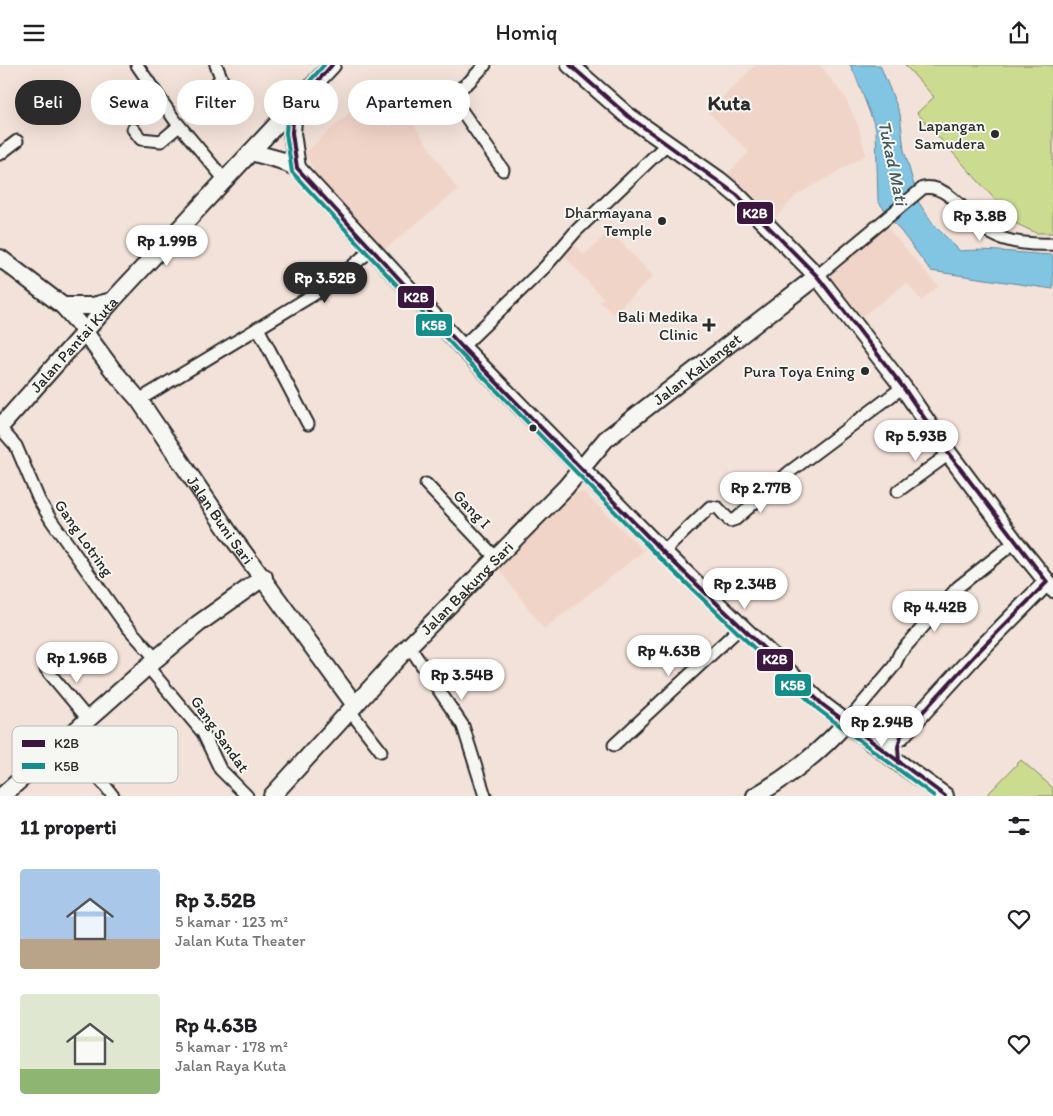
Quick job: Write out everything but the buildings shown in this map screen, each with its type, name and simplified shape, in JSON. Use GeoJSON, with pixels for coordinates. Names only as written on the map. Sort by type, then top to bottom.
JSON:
{"type":"FeatureCollection","features":[{"type":"Feature","properties":{"kind":"main road","name":"Jalan Pantai Kuta"},"geometry":{"type":"LineString","coordinates":[[319,80],[332,65]]}},
{"type":"Feature","properties":{"kind":"main road"},"geometry":{"type":"LineString","coordinates":[[570,65],[628,116],[668,143],[737,195],[817,276],[904,387],[949,454],[1015,543],[1051,583],[974,656],[901,736],[892,741],[872,743]]}},
{"type":"Feature","properties":{"kind":"main road","name":"Jalan Pantai Kuta"},"geometry":{"type":"LineString","coordinates":[[1,425],[85,334],[112,301],[277,125]]}},
{"type":"Feature","properties":{"kind":"main road"},"geometry":{"type":"LineString","coordinates":[[293,125],[297,168]]}},
{"type":"Feature","properties":{"kind":"main road"},"geometry":{"type":"LineString","coordinates":[[251,152],[280,160],[297,168],[462,347],[663,552],[741,627],[846,723],[945,796]]}},
{"type":"Feature","properties":{"kind":"main road","name":"Jalan Buni Sari"},"geometry":{"type":"LineString","coordinates":[[0,259],[63,306],[139,400],[225,526],[264,577],[353,708]]}},
{"type":"Feature","properties":{"kind":"main road","name":"Jalan Kalianget"},"geometry":{"type":"LineString","coordinates":[[581,469],[606,439],[628,421],[817,276]]}},
{"type":"Feature","properties":{"kind":"main road"},"geometry":{"type":"LineString","coordinates":[[63,306],[93,307],[112,301]]}},
{"type":"Feature","properties":{"kind":"main road","name":"Jalan Bakung Sari"},"geometry":{"type":"LineString","coordinates":[[272,796],[409,646],[566,487],[581,469]]}},
{"type":"Feature","properties":{"kind":"main road"},"geometry":{"type":"LineString","coordinates":[[78,726],[198,624],[264,577]]}},
{"type":"Feature","properties":{"kind":"main road"},"geometry":{"type":"LineString","coordinates":[[755,796],[788,776],[812,758],[846,723]]}},
{"type":"Feature","properties":{"kind":"main road"},"geometry":{"type":"LineString","coordinates":[[899,763],[898,747],[901,736]]}},
{"type":"Feature","properties":{"kind":"street"},"geometry":{"type":"LineString","coordinates":[[137,65],[179,126],[225,180]]}},
{"type":"Feature","properties":{"kind":"street"},"geometry":{"type":"LineString","coordinates":[[216,65],[221,77],[219,80]]}},
{"type":"Feature","properties":{"kind":"street"},"geometry":{"type":"LineString","coordinates":[[470,81],[484,65]]}},
{"type":"Feature","properties":{"kind":"street"},"geometry":{"type":"LineString","coordinates":[[470,122],[503,169]]}},
{"type":"Feature","properties":{"kind":"street"},"geometry":{"type":"LineString","coordinates":[[132,129],[141,139],[161,141],[179,126]]}},
{"type":"Feature","properties":{"kind":"street"},"geometry":{"type":"LineString","coordinates":[[0,154],[17,141]]}},
{"type":"Feature","properties":{"kind":"street"},"geometry":{"type":"LineString","coordinates":[[462,347],[545,267],[576,231],[668,143]]}},
{"type":"Feature","properties":{"kind":"street"},"geometry":{"type":"LineString","coordinates":[[817,276],[923,188],[934,187],[941,189],[992,235],[1027,243],[1050,245]]}},
{"type":"Feature","properties":{"kind":"street"},"geometry":{"type":"LineString","coordinates":[[139,400],[331,284],[371,250]]}},
{"type":"Feature","properties":{"kind":"street"},"geometry":{"type":"LineString","coordinates":[[258,328],[308,424]]}},
{"type":"Feature","properties":{"kind":"street"},"geometry":{"type":"LineString","coordinates":[[663,552],[710,507],[718,508],[730,521],[736,519],[788,473],[904,387]]}},
{"type":"Feature","properties":{"kind":"street","name":"Gang Lotring"},"geometry":{"type":"LineString","coordinates":[[1,425],[16,446],[39,500],[51,521],[152,663]]}},
{"type":"Feature","properties":{"kind":"street"},"geometry":{"type":"LineString","coordinates":[[898,491],[949,454]]}},
{"type":"Feature","properties":{"kind":"street","name":"Gang I"},"geometry":{"type":"LineString","coordinates":[[426,484],[495,557]]}},
{"type":"Feature","properties":{"kind":"street"},"geometry":{"type":"LineString","coordinates":[[846,723],[894,666],[900,653],[958,587],[1015,543]]}},
{"type":"Feature","properties":{"kind":"street"},"geometry":{"type":"LineString","coordinates":[[614,745],[741,627]]}},
{"type":"Feature","properties":{"kind":"street"},"geometry":{"type":"LineString","coordinates":[[409,646],[463,726],[485,796]]}},
{"type":"Feature","properties":{"kind":"street","name":"Gang Sandat"},"geometry":{"type":"LineString","coordinates":[[152,663],[203,733],[220,769],[247,796]]}},
{"type":"Feature","properties":{"kind":"street"},"geometry":{"type":"LineString","coordinates":[[46,669],[83,726]]}},
{"type":"Feature","properties":{"kind":"street"},"geometry":{"type":"LineString","coordinates":[[353,708],[381,751]]}},
{"type":"Feature","properties":{"kind":"street"},"geometry":{"type":"LineString","coordinates":[[103,783],[113,796]]}},
{"type":"Feature","properties":{"kind":"shaded area"},"geometry":{"type":"Polygon","coordinates":[[[755,65],[820,65],[845,97],[858,125],[866,155],[797,195],[776,217],[727,175],[749,152],[708,112],[755,65]]]}},
{"type":"Feature","properties":{"kind":"shaded area"},"geometry":{"type":"Polygon","coordinates":[[[348,114],[348,125],[387,125],[389,127],[392,125],[414,125],[458,190],[385,249],[319,180],[305,153],[336,125],[338,125],[348,114]]]}},
{"type":"Feature","properties":{"kind":"shaded area"},"geometry":{"type":"Polygon","coordinates":[[[886,226],[938,286],[922,301],[907,283],[860,318],[827,275],[886,226]]]}},
{"type":"Feature","properties":{"kind":"shaded area"},"geometry":{"type":"Polygon","coordinates":[[[610,231],[653,276],[613,314],[600,302],[603,298],[563,255],[569,239],[584,255],[610,231]]]}},
{"type":"Feature","properties":{"kind":"shaded area"},"geometry":{"type":"Polygon","coordinates":[[[584,492],[644,551],[544,629],[497,567],[570,494],[584,492]]]}},
{"type":"Feature","properties":{"kind":"green space","name":"Lapangan Samudera"},"geometry":{"type":"Polygon","coordinates":[[[905,65],[1053,65],[1053,233],[1036,233],[1017,224],[917,113],[934,97],[905,65]]]}},
{"type":"Feature","properties":{"kind":"green space"},"geometry":{"type":"Polygon","coordinates":[[[1021,760],[1053,788],[1053,796],[986,796],[1021,760]]]}},
{"type":"Feature","properties":{"kind":"water","name":"Tukad Mati"},"geometry":{"type":"Polygon","coordinates":[[[850,65],[880,65],[900,114],[904,150],[919,203],[934,225],[960,251],[972,250],[1053,255],[1053,289],[931,271],[878,201],[876,129],[850,65]]]}},
{"type":"Feature","properties":{"kind":"transit line","name":"K5B"},"geometry":{"type":"LineString","coordinates":[[324,65],[288,106],[286,133],[292,172],[458,351],[659,557],[819,710],[934,796]]}},
{"type":"Feature","properties":{"kind":"transit line","name":"K2B"},"geometry":{"type":"LineString","coordinates":[[332,65],[294,108],[292,133],[297,168],[462,347],[663,552],[823,705],[945,796]]}},
{"type":"Feature","properties":{"kind":"transit line","name":"K2B"},"geometry":{"type":"LineString","coordinates":[[570,65],[628,116],[737,195],[817,276],[903,387],[949,454],[1047,582],[974,656],[901,736],[898,747],[899,763]]}},
{"type":"Feature","properties":{"kind":"place","name":"Lapangan Samudera"},"geometry":{"type":"Point","coordinates":[995,134]}},
{"type":"Feature","properties":{"kind":"place","name":"Dharmayana Temple"},"geometry":{"type":"Point","coordinates":[662,221]}},
{"type":"Feature","properties":{"kind":"place","name":"Bali Medika Clinic"},"geometry":{"type":"Point","coordinates":[709,325]}},
{"type":"Feature","properties":{"kind":"place","name":"Pura Toya Ening"},"geometry":{"type":"Point","coordinates":[865,371]}},
{"type":"Feature","properties":{"kind":"district","name":"Kuta"},"geometry":{"type":"Point","coordinates":[729,102]}}]}
